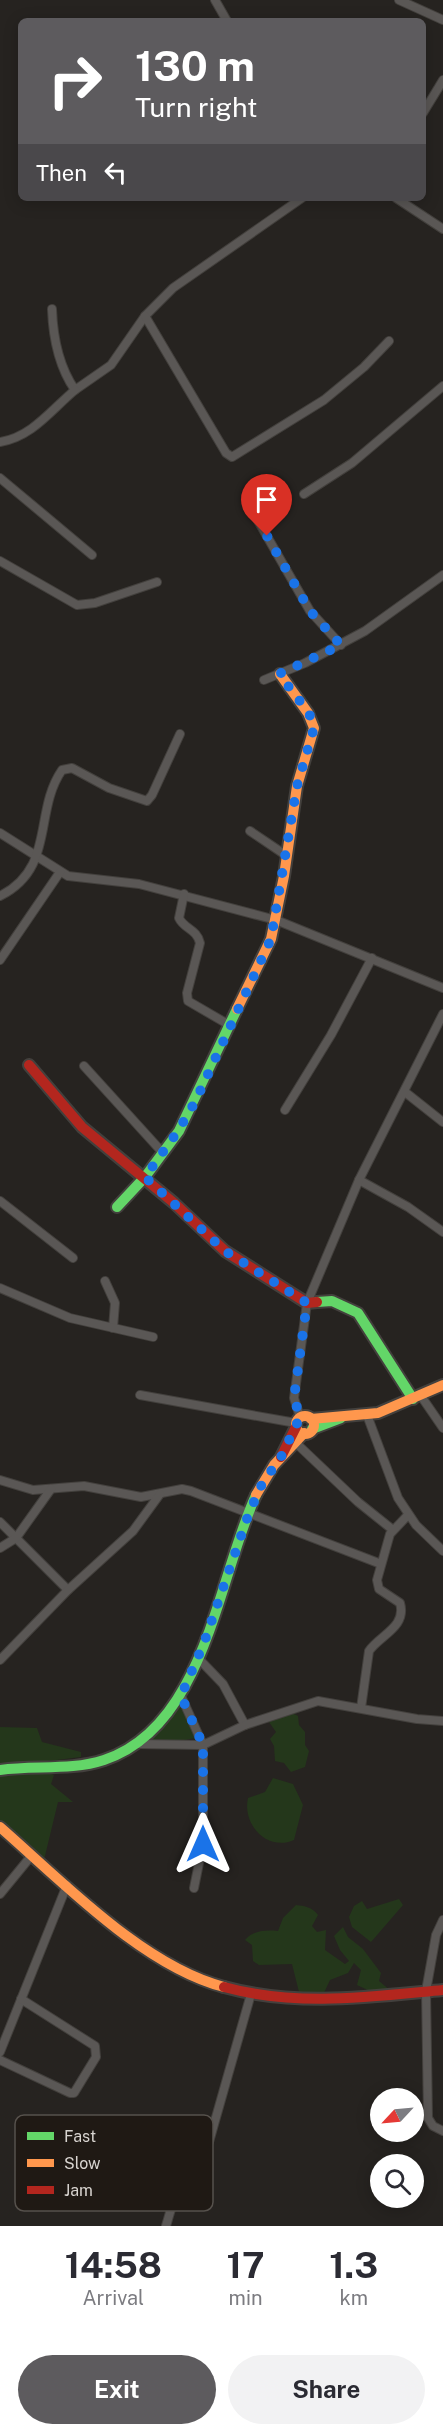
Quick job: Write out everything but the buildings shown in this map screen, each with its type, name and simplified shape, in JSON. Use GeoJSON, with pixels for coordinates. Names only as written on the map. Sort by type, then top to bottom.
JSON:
{"type":"FeatureCollection","features":[{"type":"Feature","properties":{"kind":"street"},"geometry":{"type":"LineString","coordinates":[[215,0],[225,18]]}},
{"type":"Feature","properties":{"kind":"street"},"geometry":{"type":"LineString","coordinates":[[399,0],[443,20]]}},
{"type":"Feature","properties":{"kind":"street"},"geometry":{"type":"LineString","coordinates":[[426,109],[442,85]]}},
{"type":"Feature","properties":{"kind":"street"},"geometry":{"type":"LineString","coordinates":[[0,442],[31,431],[45,414],[111,365],[145,316],[173,288],[298,201]]}},
{"type":"Feature","properties":{"kind":"street"},"geometry":{"type":"LineString","coordinates":[[401,201],[443,229]]}},
{"type":"Feature","properties":{"kind":"street"},"geometry":{"type":"LineString","coordinates":[[52,309],[57,349],[69,382],[75,390]]}},
{"type":"Feature","properties":{"kind":"street"},"geometry":{"type":"LineString","coordinates":[[145,316],[226,453],[232,457],[324,400],[364,367],[389,341]]}},
{"type":"Feature","properties":{"kind":"street"},"geometry":{"type":"LineString","coordinates":[[304,494],[359,458],[443,386]]}},
{"type":"Feature","properties":{"kind":"street"},"geometry":{"type":"LineString","coordinates":[[0,478],[92,555]]}},
{"type":"Feature","properties":{"kind":"street"},"geometry":{"type":"LineString","coordinates":[[257,519],[303,602],[341,645]]}},
{"type":"Feature","properties":{"kind":"street"},"geometry":{"type":"LineString","coordinates":[[0,561],[77,605],[95,603],[157,582]]}},
{"type":"Feature","properties":{"kind":"street"},"geometry":{"type":"LineString","coordinates":[[264,680],[341,645],[365,631],[443,575]]}},
{"type":"Feature","properties":{"kind":"street"},"geometry":{"type":"LineString","coordinates":[[117,1207],[145,1177],[163,1153],[195,1102],[267,951],[276,920],[297,786],[314,728],[309,713],[279,674]]}},
{"type":"Feature","properties":{"kind":"street"},"geometry":{"type":"LineString","coordinates":[[0,897],[18,883],[38,856],[48,803],[62,770],[72,768],[109,788],[147,801],[152,795],[180,734]]}},
{"type":"Feature","properties":{"kind":"street"},"geometry":{"type":"LineString","coordinates":[[250,831],[287,856]]}},
{"type":"Feature","properties":{"kind":"street"},"geometry":{"type":"LineString","coordinates":[[0,834],[68,876],[139,884],[276,920],[443,988]]}},
{"type":"Feature","properties":{"kind":"street"},"geometry":{"type":"LineString","coordinates":[[0,960],[60,872]]}},
{"type":"Feature","properties":{"kind":"street"},"geometry":{"type":"LineString","coordinates":[[184,894],[179,913],[180,921],[195,932],[200,943],[187,993],[188,1001],[231,1026]]}},
{"type":"Feature","properties":{"kind":"street"},"geometry":{"type":"LineString","coordinates":[[285,1110],[331,1035],[372,958]]}},
{"type":"Feature","properties":{"kind":"street"},"geometry":{"type":"LineString","coordinates":[[281,1457],[297,1444],[303,1425],[294,1398],[307,1303],[359,1180],[443,1014]]}},
{"type":"Feature","properties":{"kind":"street"},"geometry":{"type":"LineString","coordinates":[[29,1065],[82,1127],[145,1177],[225,1251],[307,1303],[332,1301],[358,1313],[417,1398],[443,1428]]}},
{"type":"Feature","properties":{"kind":"street"},"geometry":{"type":"LineString","coordinates":[[84,1066],[163,1153]]}},
{"type":"Feature","properties":{"kind":"street"},"geometry":{"type":"LineString","coordinates":[[405,1092],[443,1122]]}},
{"type":"Feature","properties":{"kind":"street"},"geometry":{"type":"LineString","coordinates":[[359,1180],[408,1207],[443,1232]]}},
{"type":"Feature","properties":{"kind":"street"},"geometry":{"type":"LineString","coordinates":[[0,1201],[73,1258]]}},
{"type":"Feature","properties":{"kind":"street"},"geometry":{"type":"LineString","coordinates":[[105,1281],[115,1303],[113,1328]]}},
{"type":"Feature","properties":{"kind":"street"},"geometry":{"type":"LineString","coordinates":[[0,1288],[70,1318],[153,1337]]}},
{"type":"Feature","properties":{"kind":"street"},"geometry":{"type":"LineString","coordinates":[[140,1395],[303,1425],[366,1415],[417,1398],[443,1385]]}},
{"type":"Feature","properties":{"kind":"street"},"geometry":{"type":"LineString","coordinates":[[366,1415],[398,1498],[408,1515],[443,1551]]}},
{"type":"Feature","properties":{"kind":"street"},"geometry":{"type":"LineString","coordinates":[[0,1770],[27,1766],[91,1764],[109,1758],[135,1743],[158,1725],[181,1696],[198,1658],[249,1513],[262,1484],[281,1457],[289,1437],[303,1425]]}},
{"type":"Feature","properties":{"kind":"street"},"geometry":{"type":"LineString","coordinates":[[297,1444],[358,1502],[393,1530]]}},
{"type":"Feature","properties":{"kind":"street"},"geometry":{"type":"LineString","coordinates":[[0,1479],[23,1489],[84,1486],[141,1497],[182,1489],[191,1491],[381,1564]]}},
{"type":"Feature","properties":{"kind":"street"},"geometry":{"type":"LineString","coordinates":[[0,1548],[16,1538],[51,1489]]}},
{"type":"Feature","properties":{"kind":"street"},"geometry":{"type":"LineString","coordinates":[[0,1660],[68,1590],[133,1531],[160,1494]]}},
{"type":"Feature","properties":{"kind":"street"},"geometry":{"type":"LineString","coordinates":[[361,1708],[369,1651],[392,1632],[401,1610],[400,1603],[379,1589],[377,1580],[393,1530],[408,1515]]}},
{"type":"Feature","properties":{"kind":"street"},"geometry":{"type":"LineString","coordinates":[[0,1522],[68,1590]]}},
{"type":"Feature","properties":{"kind":"street"},"geometry":{"type":"LineString","coordinates":[[198,1658],[223,1684],[245,1725]]}},
{"type":"Feature","properties":{"kind":"street"},"geometry":{"type":"LineString","coordinates":[[181,1696],[203,1745],[203,1844],[194,1888]]}},
{"type":"Feature","properties":{"kind":"street"},"geometry":{"type":"LineString","coordinates":[[135,1743],[203,1745],[245,1725],[318,1701],[417,1719],[443,1721]]}},
{"type":"Feature","properties":{"kind":"street"},"geometry":{"type":"LineString","coordinates":[[0,1827],[67,1885],[156,1954],[195,1976],[251,1994],[290,1999],[338,1999],[443,1990]]}},
{"type":"Feature","properties":{"kind":"street"},"geometry":{"type":"LineString","coordinates":[[0,1894],[32,1855]]}},
{"type":"Feature","properties":{"kind":"street"},"geometry":{"type":"LineString","coordinates":[[0,2052],[67,1885]]}},
{"type":"Feature","properties":{"kind":"street"},"geometry":{"type":"LineString","coordinates":[[443,1920],[436,1935],[426,1992],[428,2118],[443,2131]]}},
{"type":"Feature","properties":{"kind":"street"},"geometry":{"type":"LineString","coordinates":[[213,2128],[251,1994]]}},
{"type":"Feature","properties":{"kind":"street"},"geometry":{"type":"LineString","coordinates":[[0,2060],[74,2093],[96,2057],[95,2046],[21,1999]]}},
{"type":"Feature","properties":{"kind":"street"},"geometry":{"type":"LineString","coordinates":[[166,2226],[170,2211]]}},
{"type":"Feature","properties":{"kind":"green space"},"geometry":{"type":"Polygon","coordinates":[[[179,1699],[202,1737],[161,1744],[150,1742],[179,1699]]]}},
{"type":"Feature","properties":{"kind":"green space"},"geometry":{"type":"Polygon","coordinates":[[[290,1712],[298,1716],[299,1725],[305,1732],[305,1745],[309,1751],[305,1767],[291,1772],[284,1763],[275,1761],[274,1746],[270,1739],[276,1732],[269,1722],[290,1712]]]}},
{"type":"Feature","properties":{"kind":"green space"},"geometry":{"type":"Polygon","coordinates":[[[0,1727],[37,1728],[42,1742],[81,1752],[81,1757],[8,1766],[0,1763],[0,1727]]]}},
{"type":"Feature","properties":{"kind":"green space"},"geometry":{"type":"Polygon","coordinates":[[[40,1770],[54,1775],[51,1784],[73,1802],[58,1802],[44,1860],[0,1822],[0,1772],[13,1775],[40,1770]]]}},
{"type":"Feature","properties":{"kind":"green space"},"geometry":{"type":"Polygon","coordinates":[[[273,1778],[293,1784],[303,1805],[294,1840],[284,1843],[266,1839],[259,1833],[253,1826],[247,1808],[248,1798],[265,1792],[273,1778]]]}},
{"type":"Feature","properties":{"kind":"green space"},"geometry":{"type":"Polygon","coordinates":[[[399,1899],[403,1905],[371,1942],[352,1927],[349,1917],[354,1906],[362,1901],[367,1909],[399,1899]]]}},
{"type":"Feature","properties":{"kind":"green space"},"geometry":{"type":"Polygon","coordinates":[[[296,1905],[308,1907],[318,1915],[312,1926],[317,1932],[326,1930],[325,1950],[345,1964],[349,1961],[340,1950],[334,1936],[343,1927],[348,1937],[363,1949],[381,1973],[379,1981],[391,1991],[376,1994],[357,1985],[361,1970],[354,1963],[348,1973],[330,1980],[323,1995],[300,1996],[292,1964],[259,1965],[253,1961],[252,1945],[245,1940],[256,1932],[278,1931],[283,1918],[296,1905]]]}},
{"type":"Feature","properties":{"kind":"traffic: fast"},"geometry":{"type":"LineString","coordinates":[[117,1207],[145,1177],[179,1131],[237,1009]]}},
{"type":"Feature","properties":{"kind":"traffic: fast"},"geometry":{"type":"LineString","coordinates":[[317,1302],[332,1301],[358,1313],[413,1399]]}},
{"type":"Feature","properties":{"kind":"traffic: fast"},"geometry":{"type":"LineString","coordinates":[[312,1429],[341,1418]]}},
{"type":"Feature","properties":{"kind":"traffic: fast"},"geometry":{"type":"LineString","coordinates":[[0,1770],[79,1766],[104,1760],[138,1743],[165,1716],[186,1683],[204,1646],[256,1495]]}},
{"type":"Feature","properties":{"kind":"traffic: slow"},"geometry":{"type":"LineString","coordinates":[[237,1009],[271,939],[284,876],[297,786],[314,728],[308,713],[280,674]]}},
{"type":"Feature","properties":{"kind":"traffic: slow"},"geometry":{"type":"LineString","coordinates":[[311,1419],[378,1413],[443,1385]]}},
{"type":"Feature","properties":{"kind":"traffic: slow"},"geometry":{"type":"LineString","coordinates":[[305,1416],[311,1419],[314,1425],[311,1431],[305,1434],[299,1431],[296,1425],[299,1419],[305,1416]]}},
{"type":"Feature","properties":{"kind":"traffic: slow"},"geometry":{"type":"LineString","coordinates":[[256,1495],[274,1465],[304,1433]]}},
{"type":"Feature","properties":{"kind":"traffic: slow"},"geometry":{"type":"LineString","coordinates":[[0,1827],[77,1896],[134,1941],[164,1961],[194,1976],[224,1987]]}},
{"type":"Feature","properties":{"kind":"traffic: jam"},"geometry":{"type":"LineString","coordinates":[[29,1065],[82,1127],[174,1203],[225,1251],[307,1303],[317,1302]]}},
{"type":"Feature","properties":{"kind":"traffic: jam"},"geometry":{"type":"LineString","coordinates":[[281,1457],[296,1427]]}},
{"type":"Feature","properties":{"kind":"traffic: jam"},"geometry":{"type":"LineString","coordinates":[[224,1987],[251,1993],[306,1999],[443,1990]]}},
{"type":"Feature","properties":{"kind":"route"},"geometry":{"type":"LineString","coordinates":[[203,1844],[203,1745],[181,1696],[204,1643],[256,1495],[281,1457],[296,1427],[296,1421],[300,1417],[294,1398],[307,1303],[225,1251],[145,1177],[178,1131],[195,1102],[271,939],[284,876],[297,786],[314,728],[309,713],[279,674],[341,645],[310,611],[267,536]]}}]}
